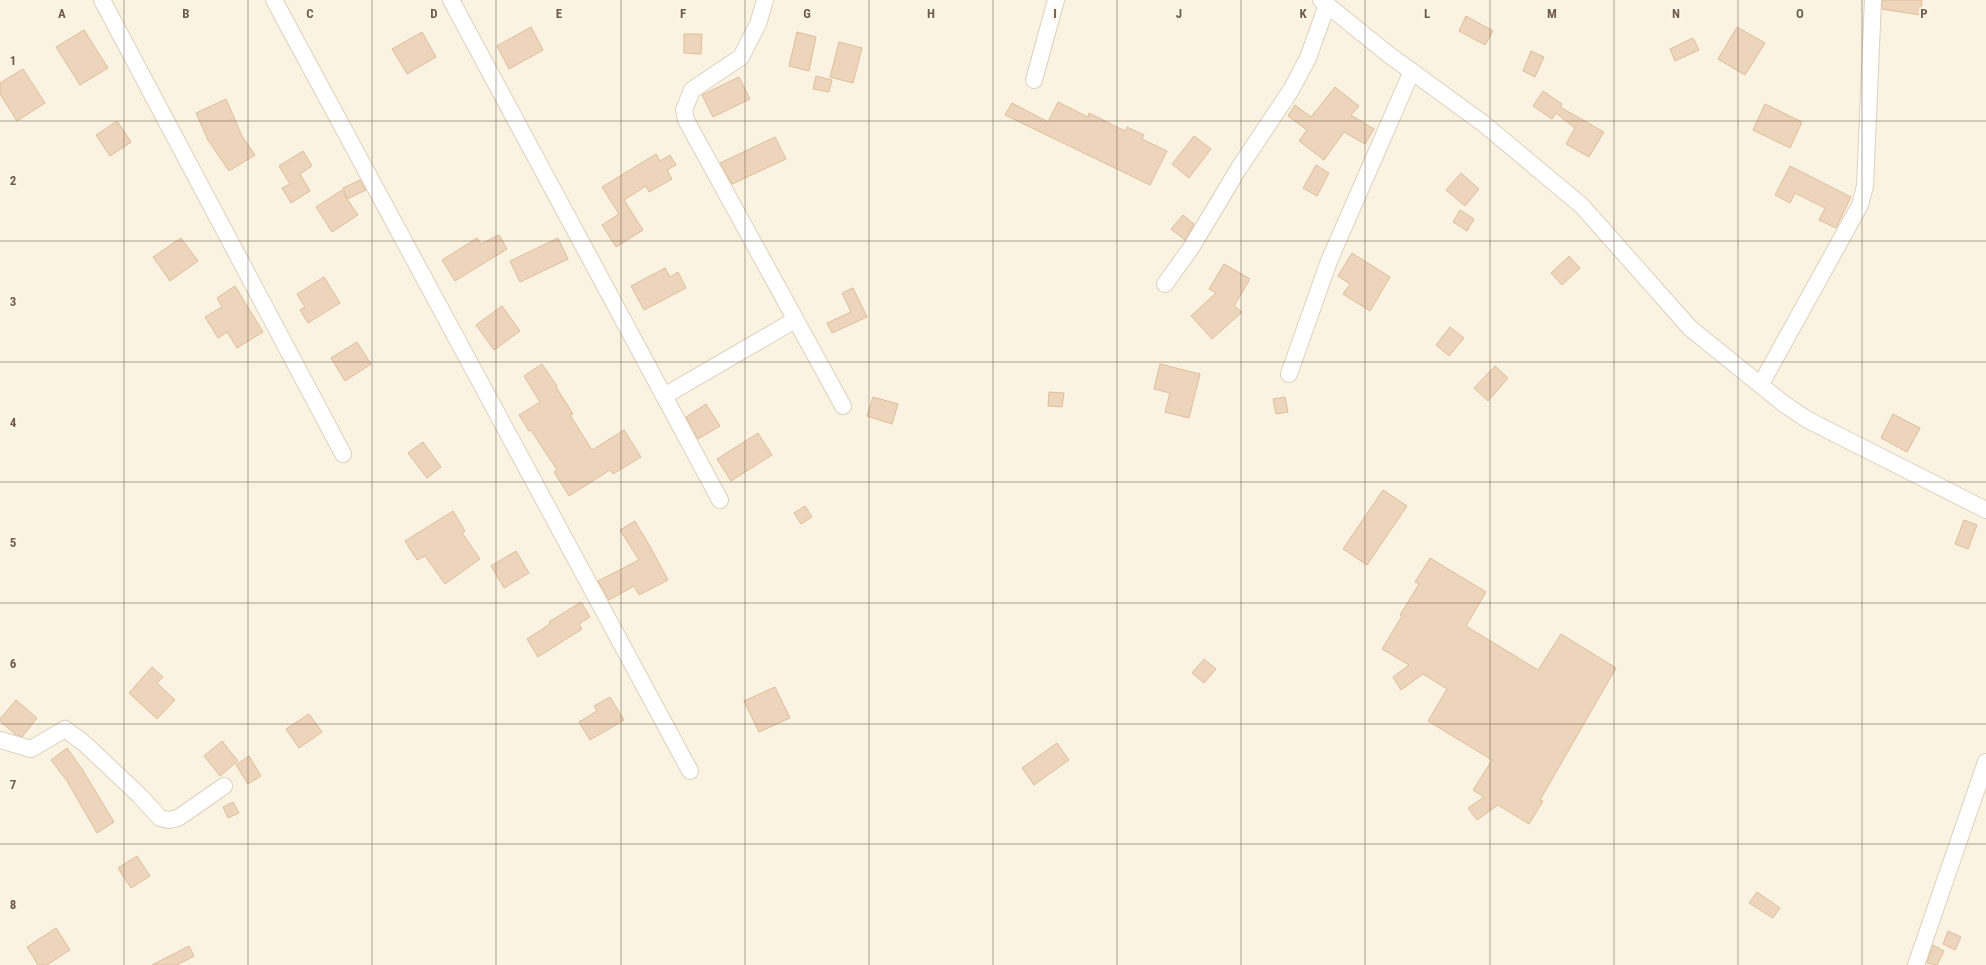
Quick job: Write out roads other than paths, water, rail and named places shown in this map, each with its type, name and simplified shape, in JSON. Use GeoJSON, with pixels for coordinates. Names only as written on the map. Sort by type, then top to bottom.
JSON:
{"type":"FeatureCollection","features":[{"type":"Feature","properties":{"kind":"street"},"geometry":{"type":"LineString","coordinates":[[102,0],[343,454]]}},
{"type":"Feature","properties":{"kind":"street"},"geometry":{"type":"LineString","coordinates":[[274,0],[690,771]]}},
{"type":"Feature","properties":{"kind":"street"},"geometry":{"type":"LineString","coordinates":[[451,0],[720,500]]}},
{"type":"Feature","properties":{"kind":"street"},"geometry":{"type":"LineString","coordinates":[[765,0],[758,24],[741,57],[692,90],[684,110],[686,120],[843,406]]}},
{"type":"Feature","properties":{"kind":"street"},"geometry":{"type":"LineString","coordinates":[[1034,80],[1056,0]]}},
{"type":"Feature","properties":{"kind":"street"},"geometry":{"type":"LineString","coordinates":[[1761,384],[1860,205],[1865,186],[1873,0]]}},
{"type":"Feature","properties":{"kind":"street"},"geometry":{"type":"LineString","coordinates":[[1165,284],[1191,248],[1291,90],[1308,58],[1324,2],[1412,72],[1484,124],[1582,206],[1644,278],[1690,328],[1784,404],[1808,420],[1986,510]]}},
{"type":"Feature","properties":{"kind":"street"},"geometry":{"type":"LineString","coordinates":[[1290,374],[1329,261],[1412,72]]}},
{"type":"Feature","properties":{"kind":"street"},"geometry":{"type":"LineString","coordinates":[[664,396],[795,320]]}},
{"type":"Feature","properties":{"kind":"street"},"geometry":{"type":"LineString","coordinates":[[0,740],[31,749],[65,729],[85,744],[140,796],[160,818],[169,820],[178,818],[224,786]]}},
{"type":"Feature","properties":{"kind":"street"},"geometry":{"type":"LineString","coordinates":[[1916,965],[1986,762]]}}]}
